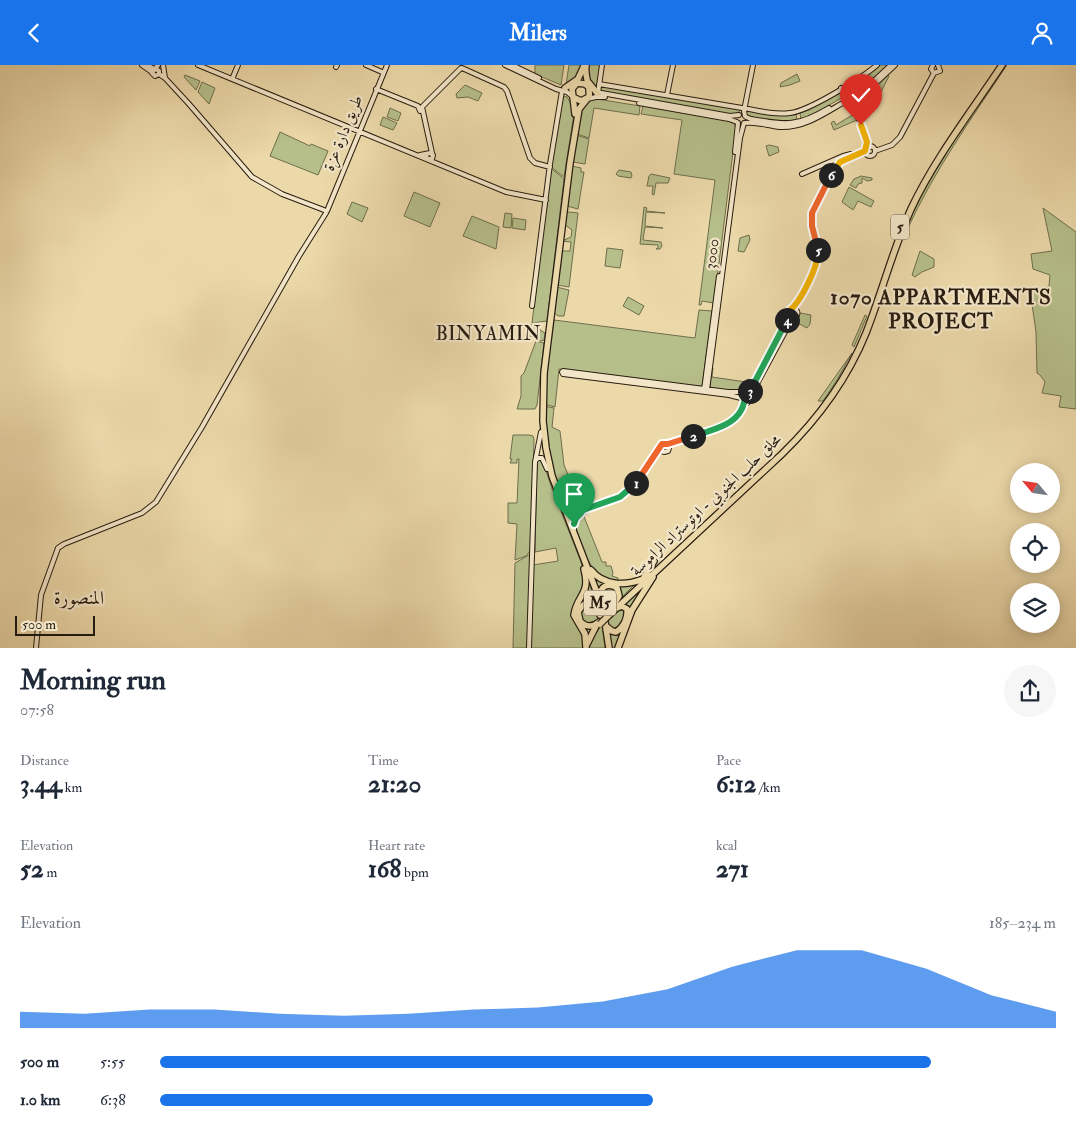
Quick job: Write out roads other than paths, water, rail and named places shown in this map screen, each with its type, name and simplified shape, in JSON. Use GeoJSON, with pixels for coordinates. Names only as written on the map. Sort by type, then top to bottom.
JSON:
{"type":"FeatureCollection","features":[{"type":"Feature","properties":{"kind":"highway","name":"5"},"geometry":{"type":"LineString","coordinates":[[819,411],[851,365],[866,334],[890,261],[912,206],[940,157],[1000,65]]}},
{"type":"Feature","properties":{"kind":"highway"},"geometry":{"type":"LineString","coordinates":[[585,66],[585,77],[590,94],[587,99],[578,101],[573,97],[572,89],[585,66]]}},
{"type":"Feature","properties":{"kind":"highway"},"geometry":{"type":"LineString","coordinates":[[564,90],[578,79],[585,66]]}},
{"type":"Feature","properties":{"kind":"highway"},"geometry":{"type":"LineString","coordinates":[[585,66],[588,81],[597,93]]}},
{"type":"Feature","properties":{"kind":"highway"},"geometry":{"type":"LineString","coordinates":[[575,85],[582,83],[589,87]]}},
{"type":"Feature","properties":{"kind":"highway","name":"M5"},"geometry":{"type":"LineString","coordinates":[[573,97],[575,115],[556,251],[539,404],[547,469],[605,617]]}},
{"type":"Feature","properties":{"kind":"highway","name":"M5"},"geometry":{"type":"LineString","coordinates":[[587,99],[579,109],[570,157],[543,387],[542,421],[552,476],[605,617],[608,648]]}},
{"type":"Feature","properties":{"kind":"highway","name":"محلق حلب الجنوبي - اوتوستراد الراموسة"},"geometry":{"type":"LineString","coordinates":[[605,617],[782,454],[819,411]]}},
{"type":"Feature","properties":{"kind":"highway","name":"محلق حلب الجنوبي - اوتوستراد الراموسة"},"geometry":{"type":"LineString","coordinates":[[605,617],[643,579],[781,451],[819,411]]}},
{"type":"Feature","properties":{"kind":"highway"},"geometry":{"type":"LineString","coordinates":[[680,548],[696,541]]}},
{"type":"Feature","properties":{"kind":"highway"},"geometry":{"type":"LineString","coordinates":[[583,561],[594,575],[604,581],[625,584],[643,579],[654,561]]}},
{"type":"Feature","properties":{"kind":"highway"},"geometry":{"type":"LineString","coordinates":[[583,561],[587,584],[574,615],[585,634],[586,648]]}},
{"type":"Feature","properties":{"kind":"highway"},"geometry":{"type":"LineString","coordinates":[[618,648],[636,602],[666,561]]}},
{"type":"Feature","properties":{"kind":"highway"},"geometry":{"type":"LineString","coordinates":[[586,648],[591,633],[605,617],[619,596],[618,589],[608,585],[602,589],[600,595],[601,606]]}},
{"type":"Feature","properties":{"kind":"street"},"geometry":{"type":"LineString","coordinates":[[142,65],[158,68],[165,78]]}},
{"type":"Feature","properties":{"kind":"street"},"geometry":{"type":"LineString","coordinates":[[147,65],[158,68],[248,173],[277,191],[324,211]]}},
{"type":"Feature","properties":{"kind":"street"},"geometry":{"type":"LineString","coordinates":[[198,65],[359,131],[422,155],[430,155],[438,162],[507,191],[545,199]]}},
{"type":"Feature","properties":{"kind":"street"},"geometry":{"type":"LineString","coordinates":[[203,65],[506,192],[545,199]]}},
{"type":"Feature","properties":{"kind":"street"},"geometry":{"type":"LineString","coordinates":[[233,77],[238,65]]}},
{"type":"Feature","properties":{"kind":"street"},"geometry":{"type":"LineString","coordinates":[[366,65],[382,71]]}},
{"type":"Feature","properties":{"kind":"street"},"geometry":{"type":"LineString","coordinates":[[370,65],[382,71]]}},
{"type":"Feature","properties":{"kind":"street"},"geometry":{"type":"LineString","coordinates":[[386,65],[376,90],[421,106]]}},
{"type":"Feature","properties":{"kind":"street","name":"طريق دارة عزة"},"geometry":{"type":"LineString","coordinates":[[36,648],[41,595],[58,549],[64,544],[142,513],[156,502],[202,427],[324,211],[386,65]]}},
{"type":"Feature","properties":{"kind":"street"},"geometry":{"type":"LineString","coordinates":[[505,65],[564,90],[573,97]]}},
{"type":"Feature","properties":{"kind":"street"},"geometry":{"type":"LineString","coordinates":[[512,65],[546,83]]}},
{"type":"Feature","properties":{"kind":"street"},"geometry":{"type":"LineString","coordinates":[[597,93],[602,65]]}},
{"type":"Feature","properties":{"kind":"street"},"geometry":{"type":"LineString","coordinates":[[666,95],[672,65]]}},
{"type":"Feature","properties":{"kind":"street","name":"3000"},"geometry":{"type":"LineString","coordinates":[[705,390],[739,115],[743,108],[752,65]]}},
{"type":"Feature","properties":{"kind":"street"},"geometry":{"type":"LineString","coordinates":[[599,84],[780,114],[797,112],[809,107],[877,65]]}},
{"type":"Feature","properties":{"kind":"street"},"geometry":{"type":"LineString","coordinates":[[587,99],[600,96],[730,116],[739,115],[776,124],[799,122],[814,116],[878,81],[893,65]]}},
{"type":"Feature","properties":{"kind":"street"},"geometry":{"type":"LineString","coordinates":[[747,400],[744,396],[750,392],[791,316],[789,311],[794,309],[813,273],[818,257],[811,218],[813,209],[840,162],[891,144],[896,139],[933,73],[931,69],[933,65]]}},
{"type":"Feature","properties":{"kind":"street"},"geometry":{"type":"LineString","coordinates":[[421,106],[461,66],[506,89],[528,152],[534,160],[549,165]]}},
{"type":"Feature","properties":{"kind":"street"},"geometry":{"type":"LineString","coordinates":[[933,73],[939,72],[939,66]]}},
{"type":"Feature","properties":{"kind":"street"},"geometry":{"type":"LineString","coordinates":[[564,90],[575,85]]}},
{"type":"Feature","properties":{"kind":"street"},"geometry":{"type":"LineString","coordinates":[[589,87],[597,93],[622,99],[738,122],[782,127],[800,125],[815,119],[846,99]]}},
{"type":"Feature","properties":{"kind":"street"},"geometry":{"type":"LineString","coordinates":[[802,173],[843,156],[866,152],[872,156],[873,149],[867,142],[860,121],[841,88]]}},
{"type":"Feature","properties":{"kind":"street"},"geometry":{"type":"LineString","coordinates":[[545,199],[532,306],[549,165],[564,90]]}},
{"type":"Feature","properties":{"kind":"street"},"geometry":{"type":"LineString","coordinates":[[421,106],[430,149],[431,160],[428,160]]}},
{"type":"Feature","properties":{"kind":"street"},"geometry":{"type":"LineString","coordinates":[[743,108],[745,116]]}},
{"type":"Feature","properties":{"kind":"street"},"geometry":{"type":"LineString","coordinates":[[797,112],[799,122]]}},
{"type":"Feature","properties":{"kind":"street","name":"3000"},"geometry":{"type":"LineString","coordinates":[[705,390],[740,138],[745,116]]}},
{"type":"Feature","properties":{"kind":"street"},"geometry":{"type":"LineString","coordinates":[[866,152],[867,142]]}},
{"type":"Feature","properties":{"kind":"street"},"geometry":{"type":"LineString","coordinates":[[791,316],[797,315],[794,309]]}},
{"type":"Feature","properties":{"kind":"street"},"geometry":{"type":"LineString","coordinates":[[563,371],[563,373],[705,390],[750,392]]}},
{"type":"Feature","properties":{"kind":"street"},"geometry":{"type":"LineString","coordinates":[[705,390],[747,400]]}},
{"type":"Feature","properties":{"kind":"street"},"geometry":{"type":"LineString","coordinates":[[574,534],[574,521],[581,513],[621,499],[627,495],[659,454],[662,444],[668,445],[728,426],[738,417],[747,400],[753,397],[750,392]]}},
{"type":"Feature","properties":{"kind":"street"},"geometry":{"type":"LineString","coordinates":[[529,648],[535,463],[541,432]]}},
{"type":"Feature","properties":{"kind":"street"},"geometry":{"type":"LineString","coordinates":[[661,449],[668,451],[668,445]]}},
{"type":"Feature","properties":{"kind":"street"},"geometry":{"type":"LineString","coordinates":[[535,463],[537,459],[542,459],[547,469]]}},
{"type":"Feature","properties":{"kind":"street"},"geometry":{"type":"LineString","coordinates":[[561,501],[572,511],[581,513]]}},
{"type":"Feature","properties":{"kind":"district","name":"1070 APPARTMENTS PROJECT"},"geometry":{"type":"Point","coordinates":[941,309]}},
{"type":"Feature","properties":{"kind":"district","name":"BINYAMIN"},"geometry":{"type":"Point","coordinates":[488,334]}},
{"type":"Feature","properties":{"kind":"district","name":"المنصورة"},"geometry":{"type":"Point","coordinates":[79,598]}}]}
